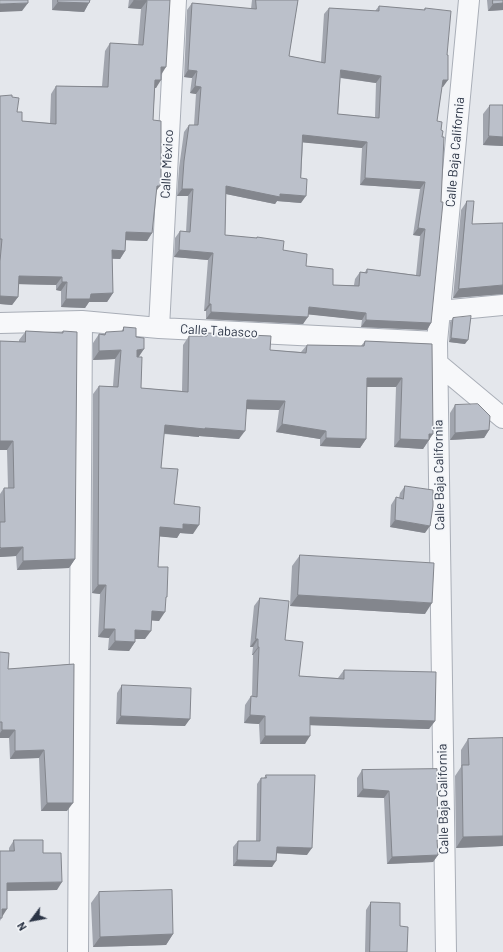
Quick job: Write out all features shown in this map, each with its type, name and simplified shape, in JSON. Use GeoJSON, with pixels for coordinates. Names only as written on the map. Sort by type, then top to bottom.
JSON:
{"type":"FeatureCollection","features":[{"type":"Feature","properties":{"kind":"street","name":"Calle México"},"geometry":{"type":"LineString","coordinates":[[159,328],[176,0]]}},
{"type":"Feature","properties":{"kind":"street","name":"Calle Baja California"},"geometry":{"type":"LineString","coordinates":[[446,952],[437,342],[469,0]]}},
{"type":"Feature","properties":{"kind":"street"},"geometry":{"type":"LineString","coordinates":[[440,311],[503,305]]}},
{"type":"Feature","properties":{"kind":"street","name":"Calle Tabasco"},"geometry":{"type":"LineString","coordinates":[[0,322],[82,321],[159,328],[437,342]]}},
{"type":"Feature","properties":{"kind":"street"},"geometry":{"type":"LineString","coordinates":[[78,952],[82,321]]}},
{"type":"Feature","properties":{"kind":"street"},"geometry":{"type":"LineString","coordinates":[[437,362],[503,418]]}},
{"type":"Feature","properties":{"kind":"building"},"geometry":{"type":"Polygon","coordinates":[[[0,0],[28,0],[28,3],[0,4],[0,0]]]}},
{"type":"Feature","properties":{"kind":"building"},"geometry":{"type":"Polygon","coordinates":[[[58,0],[90,0],[89,3],[58,2],[58,0]]]}},
{"type":"Feature","properties":{"kind":"building"},"geometry":{"type":"Polygon","coordinates":[[[134,0],[170,0],[166,67],[161,67],[161,80],[155,80],[153,120],[161,121],[161,179],[160,186],[157,186],[152,233],[126,232],[125,251],[112,250],[113,293],[91,294],[90,299],[66,299],[67,282],[62,282],[62,277],[19,276],[18,297],[0,296],[0,261],[2,239],[0,239],[0,96],[12,95],[12,97],[19,98],[17,112],[22,112],[22,121],[56,124],[56,86],[108,87],[110,43],[143,45],[147,1],[134,0]]]}},
{"type":"Feature","properties":{"kind":"building"},"geometry":{"type":"Polygon","coordinates":[[[256,0],[298,0],[289,56],[325,63],[329,8],[379,11],[379,6],[451,11],[447,55],[448,80],[443,80],[437,121],[442,122],[441,130],[443,131],[442,137],[444,137],[441,202],[443,202],[431,323],[366,320],[366,313],[309,307],[308,317],[211,312],[211,304],[209,304],[213,253],[179,250],[180,231],[190,232],[193,189],[182,189],[184,161],[189,125],[198,125],[201,87],[195,86],[197,71],[188,70],[192,3],[256,9],[256,0]],[[341,70],[338,114],[379,118],[381,76],[341,70]],[[303,135],[301,178],[307,179],[306,196],[280,194],[280,197],[226,186],[225,235],[257,237],[284,241],[283,250],[307,254],[306,266],[333,269],[333,285],[359,286],[360,272],[367,273],[367,269],[420,276],[425,229],[418,228],[425,182],[365,178],[367,142],[303,135]]]}},
{"type":"Feature","properties":{"kind":"building"},"geometry":{"type":"Polygon","coordinates":[[[493,0],[503,0],[503,3],[493,4],[493,0]]]}},
{"type":"Feature","properties":{"kind":"building"},"geometry":{"type":"Polygon","coordinates":[[[490,105],[503,105],[503,137],[489,136],[490,105]]]}},
{"type":"Feature","properties":{"kind":"building"},"geometry":{"type":"Polygon","coordinates":[[[467,201],[474,201],[472,224],[503,223],[503,285],[459,289],[467,201]]]}},
{"type":"Feature","properties":{"kind":"building"},"geometry":{"type":"Polygon","coordinates":[[[471,316],[468,340],[451,338],[453,318],[471,316]]]}},
{"type":"Feature","properties":{"kind":"building"},"geometry":{"type":"Polygon","coordinates":[[[124,327],[136,328],[136,337],[144,338],[144,349],[137,350],[137,357],[142,357],[141,388],[188,392],[189,336],[207,336],[208,333],[271,336],[270,350],[306,353],[307,345],[364,346],[365,341],[432,344],[433,434],[429,434],[429,440],[400,439],[402,378],[367,378],[366,439],[326,438],[326,431],[282,424],[285,401],[247,400],[245,431],[165,425],[161,468],[178,469],[174,504],[200,507],[199,525],[183,524],[183,529],[160,527],[158,567],[168,567],[165,612],[152,611],[151,631],[135,630],[135,642],[115,641],[115,629],[104,629],[106,585],[98,585],[99,386],[118,387],[121,350],[99,351],[99,334],[105,335],[106,332],[123,331],[124,327]]]}},
{"type":"Feature","properties":{"kind":"building"},"geometry":{"type":"Polygon","coordinates":[[[26,331],[63,333],[63,331],[77,332],[75,559],[23,561],[23,547],[0,547],[0,522],[5,522],[4,488],[14,488],[13,441],[0,441],[0,341],[25,342],[26,331]]]}},
{"type":"Feature","properties":{"kind":"building"},"geometry":{"type":"Polygon","coordinates":[[[478,404],[490,416],[489,430],[455,433],[455,405],[478,404]]]}},
{"type":"Feature","properties":{"kind":"building"},"geometry":{"type":"Polygon","coordinates":[[[405,486],[433,490],[433,506],[430,526],[395,520],[396,497],[403,499],[405,486]]]}},
{"type":"Feature","properties":{"kind":"building"},"geometry":{"type":"Polygon","coordinates":[[[300,555],[434,563],[432,603],[298,595],[300,555]]]}},
{"type":"Feature","properties":{"kind":"building"},"geometry":{"type":"Polygon","coordinates":[[[260,598],[289,601],[285,640],[303,642],[299,676],[344,679],[344,670],[436,672],[435,721],[310,717],[310,736],[265,736],[265,716],[250,715],[251,696],[257,697],[259,647],[258,639],[256,639],[260,598]]]}},
{"type":"Feature","properties":{"kind":"building"},"geometry":{"type":"Polygon","coordinates":[[[0,652],[9,653],[8,669],[74,664],[73,803],[47,803],[44,750],[15,751],[15,730],[2,730],[2,722],[0,722],[0,652]]]}},
{"type":"Feature","properties":{"kind":"building"},"geometry":{"type":"Polygon","coordinates":[[[122,685],[191,688],[190,719],[121,716],[122,685]]]}},
{"type":"Feature","properties":{"kind":"building"},"geometry":{"type":"Polygon","coordinates":[[[503,738],[503,836],[463,837],[462,765],[469,765],[468,739],[503,738]]]}},
{"type":"Feature","properties":{"kind":"building"},"geometry":{"type":"Polygon","coordinates":[[[437,769],[438,855],[392,857],[389,791],[363,789],[362,770],[437,769]]]}},
{"type":"Feature","properties":{"kind":"building"},"geometry":{"type":"Polygon","coordinates":[[[266,775],[315,775],[312,848],[277,847],[276,861],[237,860],[238,841],[260,841],[261,778],[266,778],[266,775]]]}},
{"type":"Feature","properties":{"kind":"building"},"geometry":{"type":"Polygon","coordinates":[[[14,840],[43,840],[43,853],[61,853],[62,882],[7,883],[7,909],[2,909],[2,918],[0,918],[0,851],[14,851],[14,840]]]}},
{"type":"Feature","properties":{"kind":"building"},"geometry":{"type":"Polygon","coordinates":[[[172,890],[173,934],[100,937],[99,892],[172,890]]]}},
{"type":"Feature","properties":{"kind":"building"},"geometry":{"type":"Polygon","coordinates":[[[371,902],[400,903],[400,926],[408,927],[407,952],[370,952],[371,902]]]}}]}
